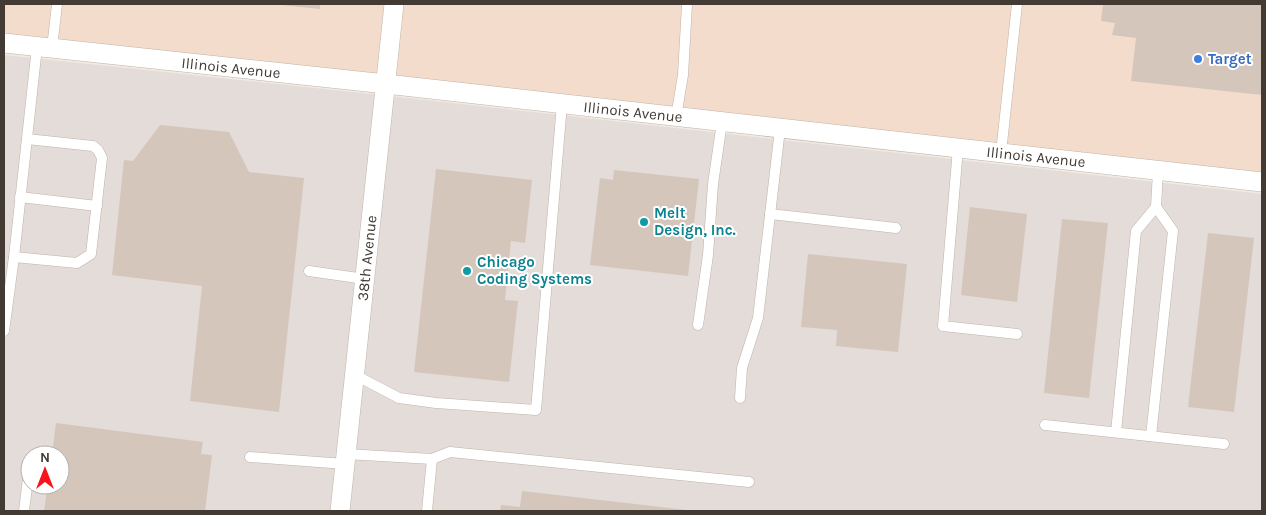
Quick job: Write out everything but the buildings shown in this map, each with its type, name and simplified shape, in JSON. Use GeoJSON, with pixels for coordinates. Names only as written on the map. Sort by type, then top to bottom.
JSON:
{"type":"FeatureCollection","features":[{"type":"Feature","properties":{"kind":"street","name":"38th Avenue"},"geometry":{"type":"LineString","coordinates":[[340,511],[394,4]]}},
{"type":"Feature","properties":{"kind":"street","name":"Illinois Avenue"},"geometry":{"type":"LineString","coordinates":[[4,43],[1262,182]]}},
{"type":"Feature","properties":{"kind":"lane"},"geometry":{"type":"LineString","coordinates":[[4,331],[27,139],[44,47],[57,4]]}},
{"type":"Feature","properties":{"kind":"lane"},"geometry":{"type":"LineString","coordinates":[[676,117],[683,75],[687,4]]}},
{"type":"Feature","properties":{"kind":"lane"},"geometry":{"type":"LineString","coordinates":[[1001,153],[1017,4]]}},
{"type":"Feature","properties":{"kind":"lane"},"geometry":{"type":"LineString","coordinates":[[355,375],[398,398],[436,403],[536,410],[562,104]]}},
{"type":"Feature","properties":{"kind":"lane"},"geometry":{"type":"LineString","coordinates":[[698,325],[708,255],[713,184],[722,122]]}},
{"type":"Feature","properties":{"kind":"lane"},"geometry":{"type":"LineString","coordinates":[[740,398],[742,368],[758,318],[780,129]]}},
{"type":"Feature","properties":{"kind":"lane"},"geometry":{"type":"LineString","coordinates":[[14,257],[77,263],[91,254],[97,206],[102,158],[98,150],[93,146],[27,139]]}},
{"type":"Feature","properties":{"kind":"lane"},"geometry":{"type":"LineString","coordinates":[[958,148],[943,326],[1017,334]]}},
{"type":"Feature","properties":{"kind":"lane"},"geometry":{"type":"LineString","coordinates":[[1116,432],[1136,231],[1156,207],[1158,171]]}},
{"type":"Feature","properties":{"kind":"lane"},"geometry":{"type":"LineString","coordinates":[[20,197],[97,206]]}},
{"type":"Feature","properties":{"kind":"lane"},"geometry":{"type":"LineString","coordinates":[[1151,436],[1173,231],[1156,207]]}},
{"type":"Feature","properties":{"kind":"lane"},"geometry":{"type":"LineString","coordinates":[[770,214],[896,228]]}},
{"type":"Feature","properties":{"kind":"lane"},"geometry":{"type":"LineString","coordinates":[[309,270],[365,279]]}},
{"type":"Feature","properties":{"kind":"lane"},"geometry":{"type":"LineString","coordinates":[[1045,425],[1224,444]]}},
{"type":"Feature","properties":{"kind":"lane"},"geometry":{"type":"LineString","coordinates":[[250,457],[432,459],[450,452],[749,482]]}},
{"type":"Feature","properties":{"kind":"lane"},"geometry":{"type":"LineString","coordinates":[[427,511],[432,459]]}},
{"type":"Feature","properties":{"kind":"lane"},"geometry":{"type":"LineString","coordinates":[[24,511],[26,495]]}},
{"type":"Feature","properties":{"kind":"shaded area"},"geometry":{"type":"Polygon","coordinates":[[[4,4],[384,4],[377,74],[4,34],[4,4]]]}},
{"type":"Feature","properties":{"kind":"shaded area"},"geometry":{"type":"Polygon","coordinates":[[[403,4],[1262,4],[1262,173],[395,76],[403,4]]]}},
{"type":"Feature","properties":{"kind":"shaded area"},"geometry":{"type":"Polygon","coordinates":[[[4,55],[399,97],[1262,194],[1262,511],[4,511],[4,55]]]}},
{"type":"Feature","properties":{"kind":"place","name":"Target"},"geometry":{"type":"Point","coordinates":[1198,59]}},
{"type":"Feature","properties":{"kind":"place","name":"Melt Design, Inc."},"geometry":{"type":"Point","coordinates":[644,222]}},
{"type":"Feature","properties":{"kind":"place","name":"Chicago Coding Systems"},"geometry":{"type":"Point","coordinates":[467,271]}}]}
